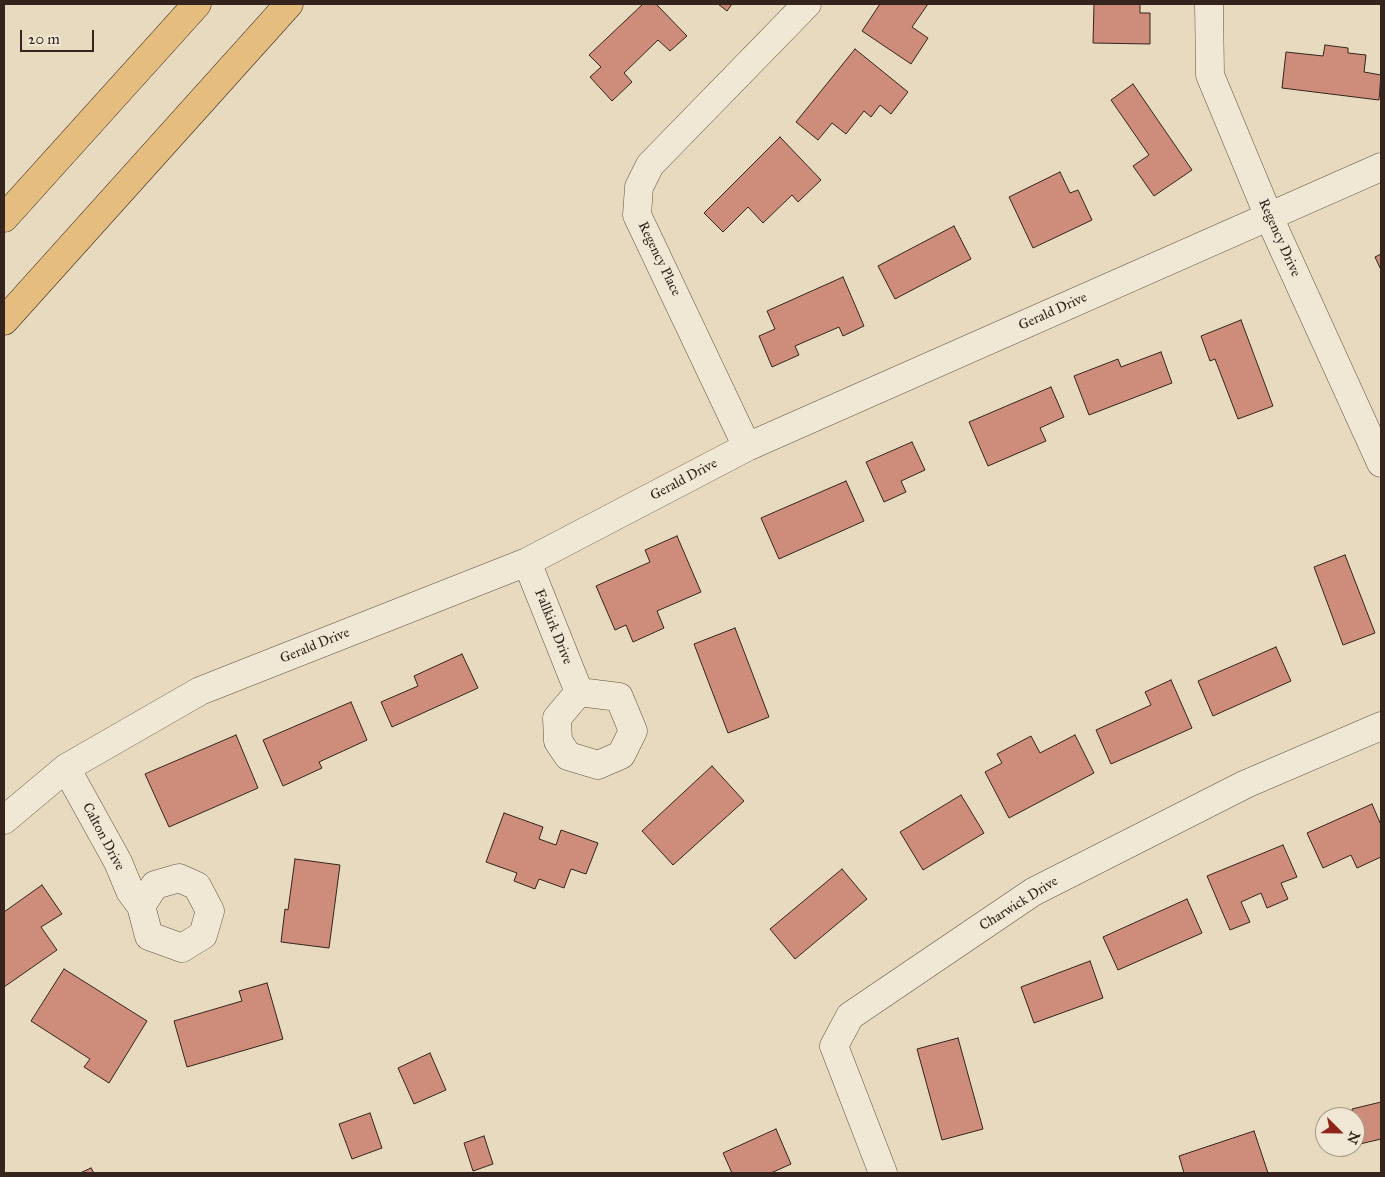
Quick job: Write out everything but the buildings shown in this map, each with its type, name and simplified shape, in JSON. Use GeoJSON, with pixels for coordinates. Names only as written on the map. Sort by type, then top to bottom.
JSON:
{"type":"FeatureCollection","features":[{"type":"Feature","properties":{"kind":"highway"},"geometry":{"type":"LineString","coordinates":[[4,218],[197,4]]}},
{"type":"Feature","properties":{"kind":"highway"},"geometry":{"type":"LineString","coordinates":[[4,321],[290,4]]}},
{"type":"Feature","properties":{"kind":"street","name":"Regency Place"},"geometry":{"type":"LineString","coordinates":[[747,447],[638,215],[639,187],[650,165],[807,4]]}},
{"type":"Feature","properties":{"kind":"street","name":"Regency Drive"},"geometry":{"type":"LineString","coordinates":[[1209,4],[1210,75],[1269,217],[1381,463]]}},
{"type":"Feature","properties":{"kind":"street","name":"Gerald Drive"},"geometry":{"type":"LineString","coordinates":[[4,820],[66,768],[200,691],[527,562],[747,447],[1381,167]]}},
{"type":"Feature","properties":{"kind":"street","name":"Fallkirk Drive"},"geometry":{"type":"LineString","coordinates":[[527,562],[579,692]]}},
{"type":"Feature","properties":{"kind":"street","name":"Charwick Drive"},"geometry":{"type":"LineString","coordinates":[[883,1173],[834,1046],[850,1016],[1032,892],[1246,784],[1381,726]]}},
{"type":"Feature","properties":{"kind":"street","name":"Calton Drive"},"geometry":{"type":"LineString","coordinates":[[66,768],[118,862],[130,891],[141,906]]}}]}
